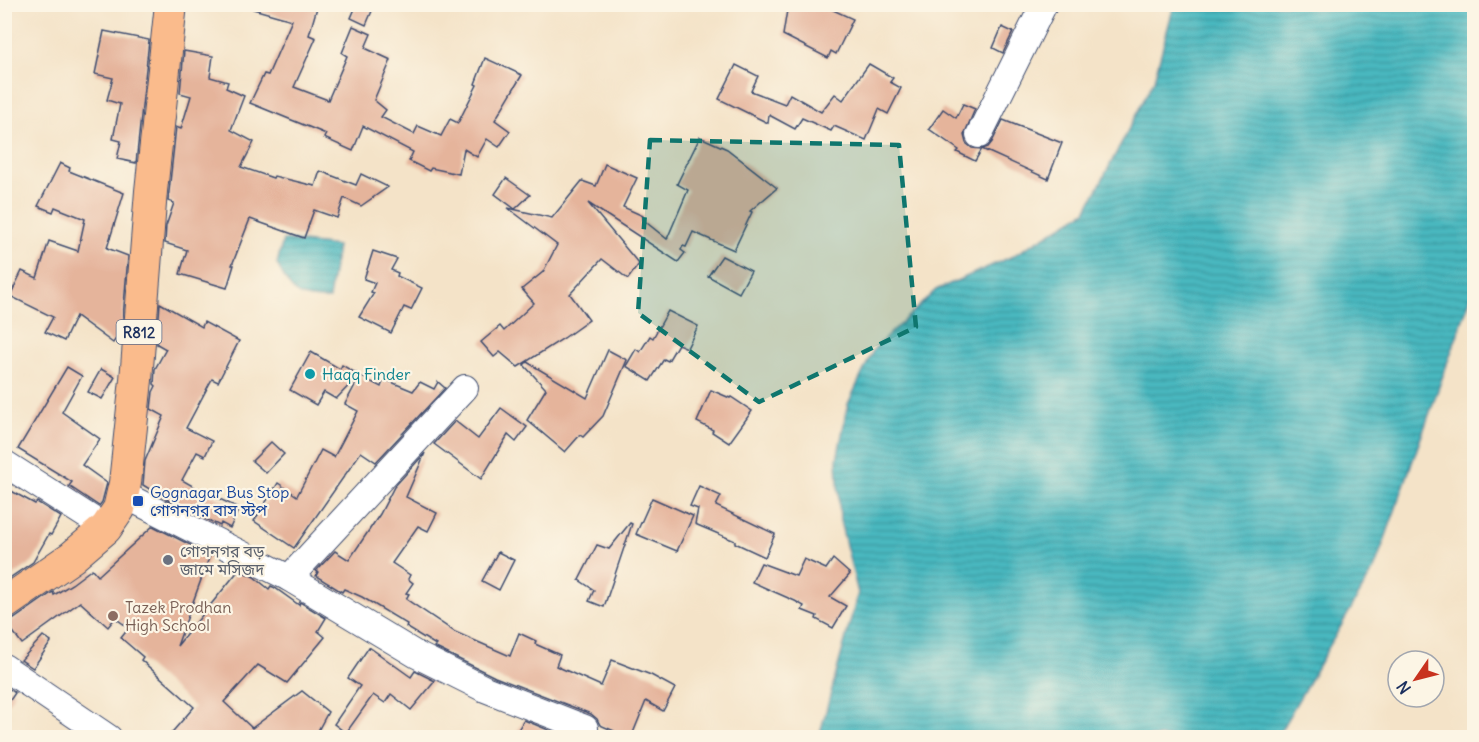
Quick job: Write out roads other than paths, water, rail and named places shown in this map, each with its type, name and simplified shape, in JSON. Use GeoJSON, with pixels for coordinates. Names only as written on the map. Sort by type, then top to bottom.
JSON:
{"type":"FeatureCollection","features":[{"type":"Feature","properties":{"kind":"main road","name":"R812"},"geometry":{"type":"LineString","coordinates":[[4,604],[72,557],[106,528],[119,509],[135,391],[151,190],[171,4]]}},
{"type":"Feature","properties":{"kind":"street"},"geometry":{"type":"LineString","coordinates":[[979,135],[1044,4]]}},
{"type":"Feature","properties":{"kind":"street"},"geometry":{"type":"LineString","coordinates":[[289,578],[465,388]]}},
{"type":"Feature","properties":{"kind":"street"},"geometry":{"type":"LineString","coordinates":[[4,463],[106,528]]}},
{"type":"Feature","properties":{"kind":"street"},"geometry":{"type":"LineString","coordinates":[[122,494],[289,578],[417,655],[485,689],[585,728]]}},
{"type":"Feature","properties":{"kind":"street"},"geometry":{"type":"LineString","coordinates":[[4,667],[109,738]]}},
{"type":"Feature","properties":{"kind":"water"},"geometry":{"type":"Polygon","coordinates":[[[1174,5],[1474,5],[1474,288],[1375,567],[1277,737],[819,737],[858,593],[840,521],[837,460],[848,404],[874,349],[936,290],[1013,256],[1086,211],[1154,80],[1174,5]]]}},
{"type":"Feature","properties":{"kind":"water"},"geometry":{"type":"Polygon","coordinates":[[[283,240],[337,246],[329,299],[301,296],[291,288],[277,264],[283,240]]]}},
{"type":"Feature","properties":{"kind":"place","name":"Haqq Finder"},"geometry":{"type":"Point","coordinates":[310,374]}},
{"type":"Feature","properties":{"kind":"place","name":"Gognagar Bus Stop গোগনগর বাস স্টপ"},"geometry":{"type":"Point","coordinates":[138,501]}},
{"type":"Feature","properties":{"kind":"place","name":"গোগনগর বড় জামে মসিজদ"},"geometry":{"type":"Point","coordinates":[168,560]}},
{"type":"Feature","properties":{"kind":"place","name":"Tazek Prodhan High School"},"geometry":{"type":"Point","coordinates":[113,616]}}]}
